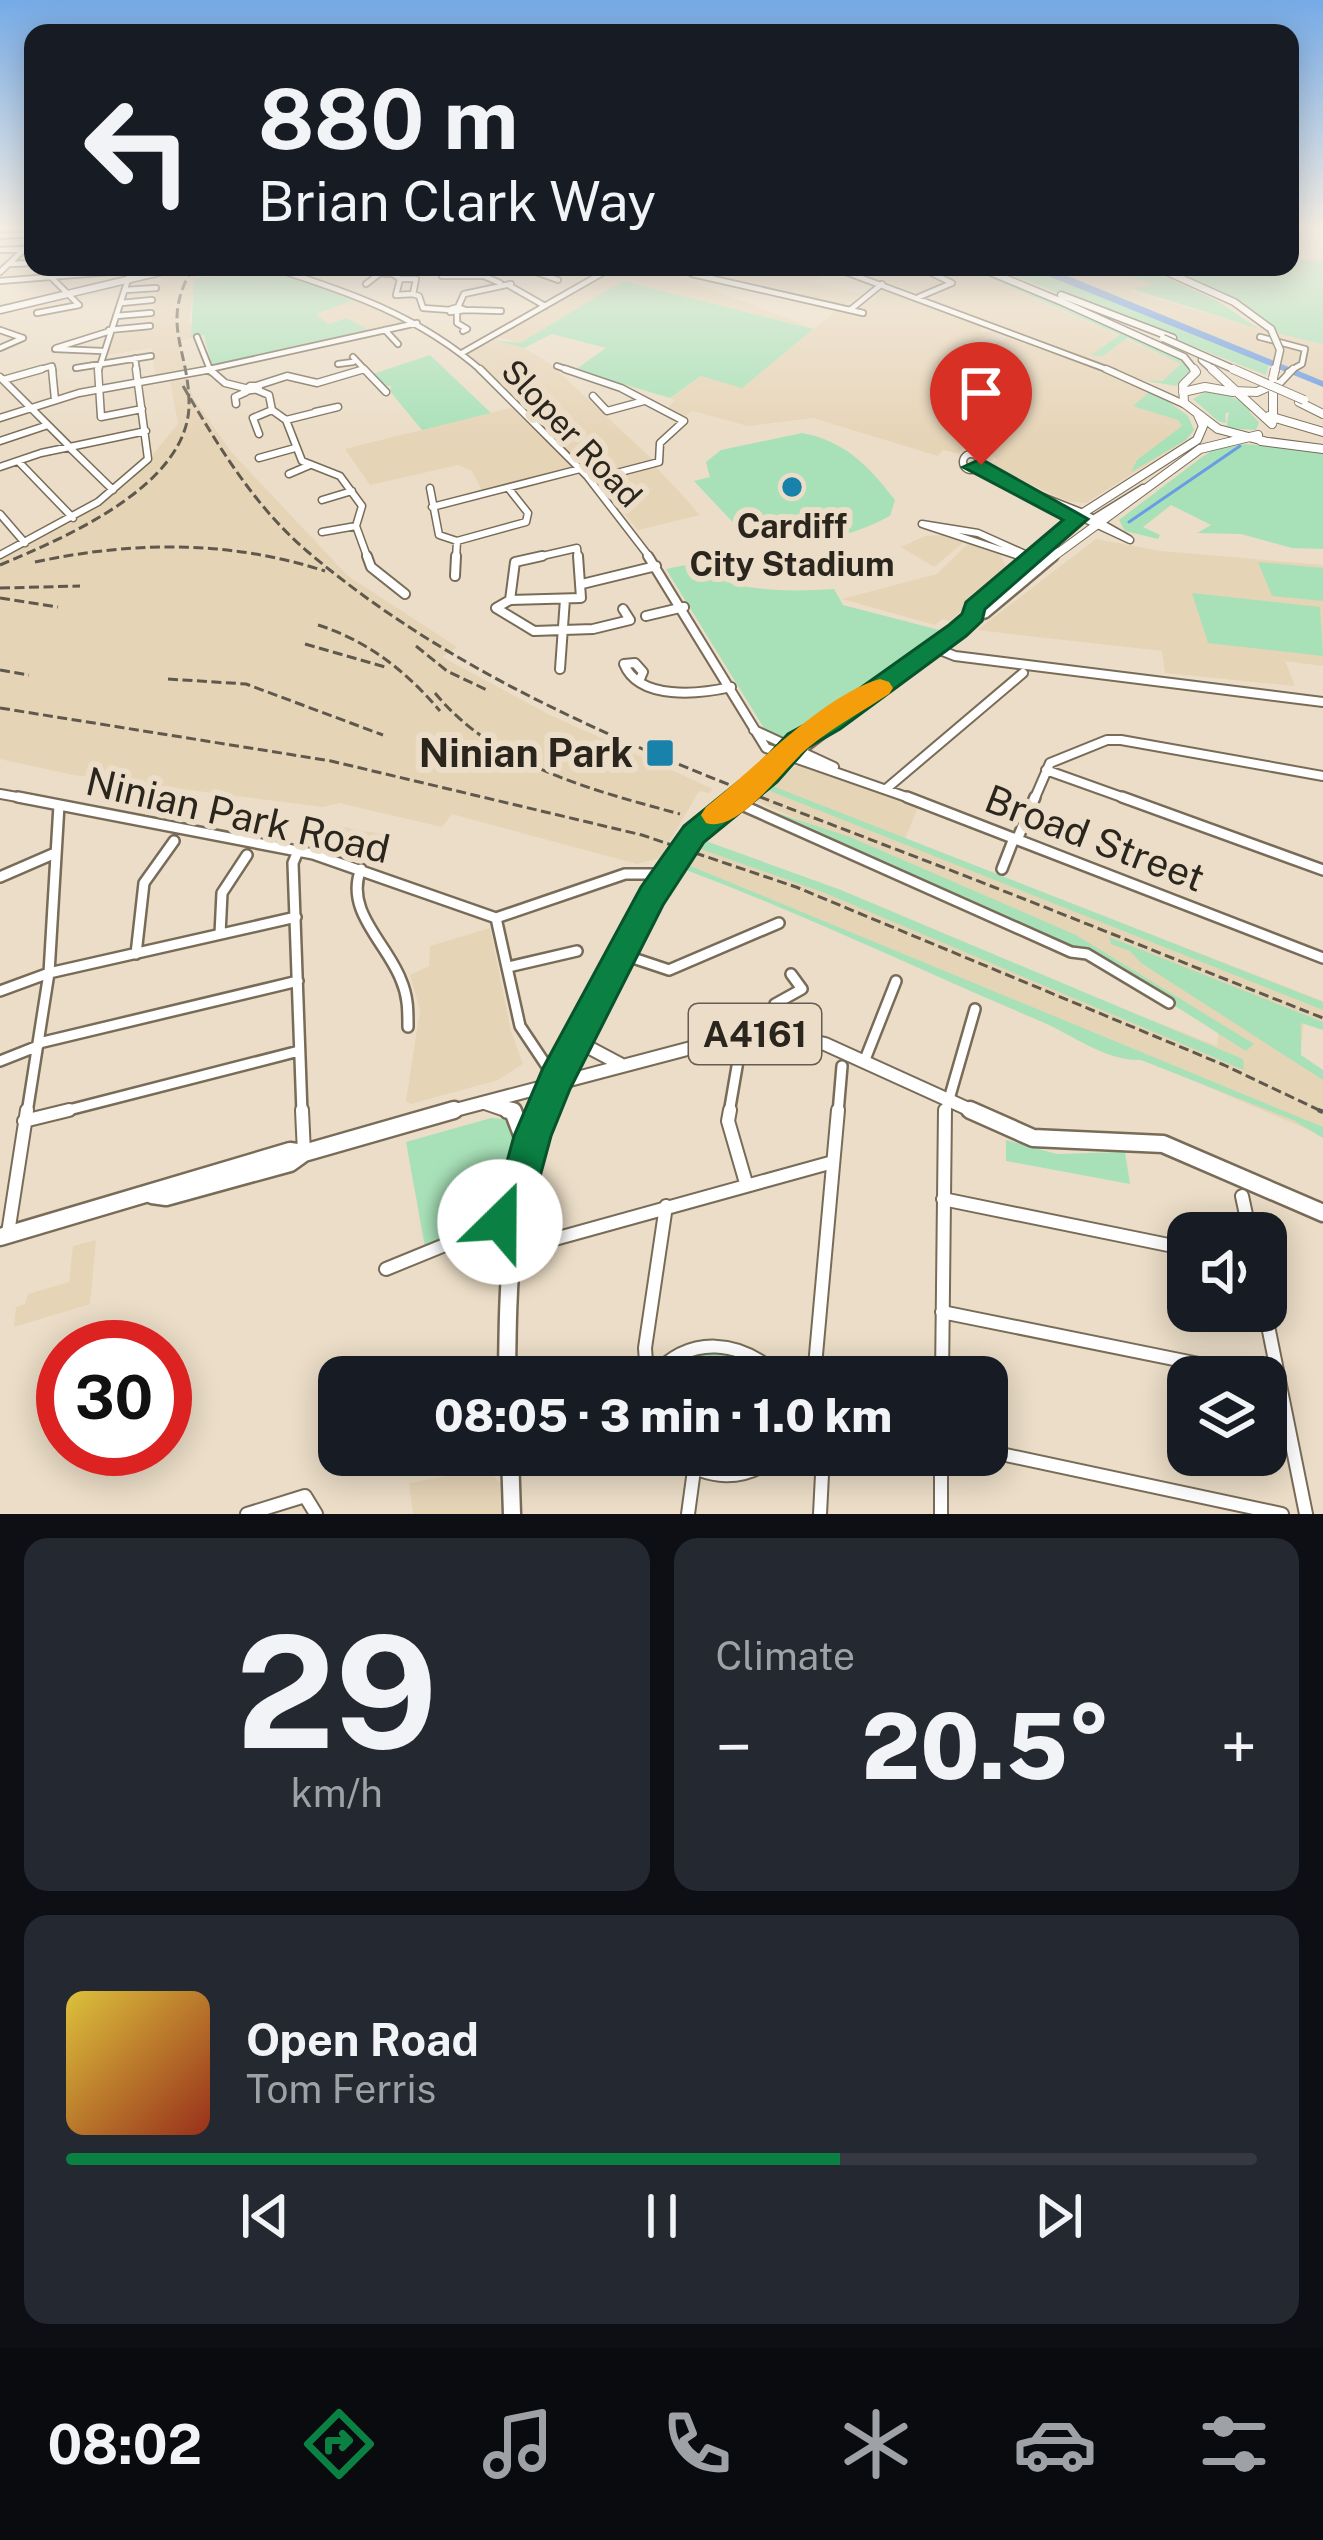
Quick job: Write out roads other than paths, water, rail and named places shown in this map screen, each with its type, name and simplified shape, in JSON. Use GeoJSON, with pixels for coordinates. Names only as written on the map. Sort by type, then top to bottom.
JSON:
{"type":"FeatureCollection","features":[{"type":"Feature","properties":{"kind":"main road"},"geometry":{"type":"LineString","coordinates":[[0,310],[56,297]]}},
{"type":"Feature","properties":{"kind":"main road"},"geometry":{"type":"LineString","coordinates":[[1050,297],[1184,357],[1196,372],[1183,390],[1186,405],[1198,415],[1249,437],[1323,449]]}},
{"type":"Feature","properties":{"kind":"main road"},"geometry":{"type":"LineString","coordinates":[[1059,297],[1323,411]]}},
{"type":"Feature","properties":{"kind":"main road"},"geometry":{"type":"LineString","coordinates":[[507,1356],[511,1218],[527,1154],[581,1029],[666,874],[694,834],[788,755],[974,616],[985,613],[1060,532],[1090,521],[1200,449],[1249,437],[1270,419],[1280,350],[1270,329],[1222,297]]}},
{"type":"Feature","properties":{"kind":"main road"},"geometry":{"type":"LineString","coordinates":[[1058,300],[1168,340]]}},
{"type":"Feature","properties":{"kind":"main road"},"geometry":{"type":"LineString","coordinates":[[1202,360],[1270,419],[1323,432]]}},
{"type":"Feature","properties":{"kind":"main road"},"geometry":{"type":"LineString","coordinates":[[1183,390],[1257,392],[1272,382]]}},
{"type":"Feature","properties":{"kind":"main road"},"geometry":{"type":"LineString","coordinates":[[974,616],[974,607],[1033,561],[1059,551],[1090,521],[1195,442],[1202,430],[1198,415]]}},
{"type":"Feature","properties":{"kind":"main road"},"geometry":{"type":"LineString","coordinates":[[581,1029],[588,1047],[620,1064]]}},
{"type":"Feature","properties":{"kind":"main road","name":"A4161"},"geometry":{"type":"LineString","coordinates":[[4,1236],[290,1163],[304,1153],[556,1080],[741,1035],[777,1033],[811,1039],[1044,1140],[1128,1139],[1163,1144],[1323,1213]]}},
{"type":"Feature","properties":{"kind":"main road"},"geometry":{"type":"LineString","coordinates":[[480,1103],[512,1111],[523,1127],[527,1154]]}},
{"type":"Feature","properties":{"kind":"main road"},"geometry":{"type":"LineString","coordinates":[[511,1476],[512,1514]]}},
{"type":"Feature","properties":{"kind":"street"},"geometry":{"type":"LineString","coordinates":[[39,315],[79,305],[70,297]]}},
{"type":"Feature","properties":{"kind":"street"},"geometry":{"type":"LineString","coordinates":[[123,297],[98,364],[100,417],[142,409]]}},
{"type":"Feature","properties":{"kind":"street","name":"Sloper Road"},"geometry":{"type":"LineString","coordinates":[[360,297],[418,322],[462,352],[580,469],[684,607],[766,748],[788,755]]}},
{"type":"Feature","properties":{"kind":"street"},"geometry":{"type":"LineString","coordinates":[[376,302],[391,297]]}},
{"type":"Feature","properties":{"kind":"street"},"geometry":{"type":"LineString","coordinates":[[415,297],[423,308],[501,311]]}},
{"type":"Feature","properties":{"kind":"street"},"geometry":{"type":"LineString","coordinates":[[463,297],[457,323],[467,329],[463,331]]}},
{"type":"Feature","properties":{"kind":"street"},"geometry":{"type":"LineString","coordinates":[[530,297],[545,306]]}},
{"type":"Feature","properties":{"kind":"street"},"geometry":{"type":"LineString","coordinates":[[462,352],[561,297]]}},
{"type":"Feature","properties":{"kind":"street"},"geometry":{"type":"LineString","coordinates":[[791,297],[863,313]]}},
{"type":"Feature","properties":{"kind":"street"},"geometry":{"type":"LineString","coordinates":[[850,310],[867,297]]}},
{"type":"Feature","properties":{"kind":"street"},"geometry":{"type":"LineString","coordinates":[[919,297],[1050,352],[1149,385],[1186,405]]}},
{"type":"Feature","properties":{"kind":"street"},"geometry":{"type":"LineString","coordinates":[[121,303],[152,300]]}},
{"type":"Feature","properties":{"kind":"street"},"geometry":{"type":"LineString","coordinates":[[11,308],[19,317]]}},
{"type":"Feature","properties":{"kind":"street"},"geometry":{"type":"LineString","coordinates":[[115,316],[151,313]]}},
{"type":"Feature","properties":{"kind":"street"},"geometry":{"type":"LineString","coordinates":[[511,316],[521,320]]}},
{"type":"Feature","properties":{"kind":"street"},"geometry":{"type":"LineString","coordinates":[[0,418],[79,393],[212,369],[418,322]]}},
{"type":"Feature","properties":{"kind":"street"},"geometry":{"type":"LineString","coordinates":[[102,351],[54,352],[109,331],[150,326]]}},
{"type":"Feature","properties":{"kind":"street"},"geometry":{"type":"LineString","coordinates":[[0,330],[23,338],[0,348]]}},
{"type":"Feature","properties":{"kind":"street"},"geometry":{"type":"LineString","coordinates":[[386,330],[398,344]]}},
{"type":"Feature","properties":{"kind":"street"},"geometry":{"type":"LineString","coordinates":[[196,337],[201,360],[222,383],[246,390]]}},
{"type":"Feature","properties":{"kind":"street"},"geometry":{"type":"LineString","coordinates":[[1260,337],[1305,349],[1302,364],[1284,374],[1279,384],[1272,382]]}},
{"type":"Feature","properties":{"kind":"street"},"geometry":{"type":"LineString","coordinates":[[76,368],[152,356]]}},
{"type":"Feature","properties":{"kind":"street"},"geometry":{"type":"LineString","coordinates":[[0,554],[73,518],[148,459],[135,358]]}},
{"type":"Feature","properties":{"kind":"street"},"geometry":{"type":"LineString","coordinates":[[338,364],[353,360],[386,389]]}},
{"type":"Feature","properties":{"kind":"street"},"geometry":{"type":"LineString","coordinates":[[557,366],[646,400],[684,421],[660,442],[659,462],[590,480]]}},
{"type":"Feature","properties":{"kind":"street"},"geometry":{"type":"LineString","coordinates":[[2,378],[52,367],[55,400]]}},
{"type":"Feature","properties":{"kind":"street"},"geometry":{"type":"LineString","coordinates":[[293,377],[299,369]]}},
{"type":"Feature","properties":{"kind":"street"},"geometry":{"type":"LineString","coordinates":[[236,404],[235,397],[246,390],[293,377],[317,383],[361,370]]}},
{"type":"Feature","properties":{"kind":"street"},"geometry":{"type":"LineString","coordinates":[[2,378],[114,490]]}},
{"type":"Feature","properties":{"kind":"street"},"geometry":{"type":"LineString","coordinates":[[1149,385],[1183,390]]}},
{"type":"Feature","properties":{"kind":"street"},"geometry":{"type":"LineString","coordinates":[[256,388],[269,394],[272,410],[286,420],[296,439],[295,448],[310,465],[340,476],[352,491],[363,509],[356,526],[371,567],[405,593]]}},
{"type":"Feature","properties":{"kind":"street"},"geometry":{"type":"LineString","coordinates":[[593,396],[609,413],[646,400]]}},
{"type":"Feature","properties":{"kind":"street"},"geometry":{"type":"LineString","coordinates":[[259,434],[253,418],[272,410]]}},
{"type":"Feature","properties":{"kind":"street"},"geometry":{"type":"LineString","coordinates":[[286,420],[315,412]]}},
{"type":"Feature","properties":{"kind":"street"},"geometry":{"type":"LineString","coordinates":[[0,441],[48,425]]}},
{"type":"Feature","properties":{"kind":"street"},"geometry":{"type":"LineString","coordinates":[[0,467],[68,446],[146,431]]}},
{"type":"Feature","properties":{"kind":"street"},"geometry":{"type":"LineString","coordinates":[[260,458],[295,448]]}},
{"type":"Feature","properties":{"kind":"street"},"geometry":{"type":"LineString","coordinates":[[18,461],[73,518]]}},
{"type":"Feature","properties":{"kind":"street"},"geometry":{"type":"LineString","coordinates":[[289,473],[310,465]]}},
{"type":"Feature","properties":{"kind":"street"},"geometry":{"type":"LineString","coordinates":[[977,466],[1090,521]]}},
{"type":"Feature","properties":{"kind":"street"},"geometry":{"type":"LineString","coordinates":[[432,507],[580,469]]}},
{"type":"Feature","properties":{"kind":"street"},"geometry":{"type":"LineString","coordinates":[[430,488],[439,535],[457,541],[526,522],[528,513],[508,488]]}},
{"type":"Feature","properties":{"kind":"street"},"geometry":{"type":"LineString","coordinates":[[321,499],[352,491]]}},
{"type":"Feature","properties":{"kind":"street"},"geometry":{"type":"LineString","coordinates":[[0,514],[25,544]]}},
{"type":"Feature","properties":{"kind":"street"},"geometry":{"type":"LineString","coordinates":[[322,532],[356,526]]}},
{"type":"Feature","properties":{"kind":"street"},"geometry":{"type":"LineString","coordinates":[[941,527],[1033,561]]}},
{"type":"Feature","properties":{"kind":"street"},"geometry":{"type":"LineString","coordinates":[[455,577],[457,541]]}},
{"type":"Feature","properties":{"kind":"street"},"geometry":{"type":"LineString","coordinates":[[510,600],[515,562],[577,548],[581,598],[510,600],[496,608],[529,630],[562,630],[593,629],[684,607]]}},
{"type":"Feature","properties":{"kind":"street"},"geometry":{"type":"LineString","coordinates":[[582,584],[656,566]]}},
{"type":"Feature","properties":{"kind":"street"},"geometry":{"type":"LineString","coordinates":[[560,669],[565,599]]}},
{"type":"Feature","properties":{"kind":"street"},"geometry":{"type":"LineString","coordinates":[[623,609],[630,620]]}},
{"type":"Feature","properties":{"kind":"street"},"geometry":{"type":"LineString","coordinates":[[935,648],[955,656],[1323,702]]}},
{"type":"Feature","properties":{"kind":"street"},"geometry":{"type":"LineString","coordinates":[[886,790],[1023,673]]}},
{"type":"Feature","properties":{"kind":"street"},"geometry":{"type":"LineString","coordinates":[[640,679],[655,690],[677,695],[731,687]]}},
{"type":"Feature","properties":{"kind":"street"},"geometry":{"type":"LineString","coordinates":[[1002,869],[1053,759],[1113,740],[1323,776]]}},
{"type":"Feature","properties":{"kind":"street","name":"Broad Street"},"geometry":{"type":"LineString","coordinates":[[788,755],[1323,958]]}},
{"type":"Feature","properties":{"kind":"street"},"geometry":{"type":"LineString","coordinates":[[1046,770],[1323,870]]}},
{"type":"Feature","properties":{"kind":"street","name":"Ninian Park Road"},"geometry":{"type":"LineString","coordinates":[[0,794],[298,851],[496,918]]}},
{"type":"Feature","properties":{"kind":"street"},"geometry":{"type":"LineString","coordinates":[[733,802],[1106,964],[1169,1003]]}},
{"type":"Feature","properties":{"kind":"street"},"geometry":{"type":"LineString","coordinates":[[4,1236],[50,974],[52,854],[59,805]]}},
{"type":"Feature","properties":{"kind":"street"},"geometry":{"type":"LineString","coordinates":[[136,954],[144,883],[175,841]]}},
{"type":"Feature","properties":{"kind":"street"},"geometry":{"type":"LineString","coordinates":[[298,851],[293,860],[304,1153]]}},
{"type":"Feature","properties":{"kind":"street"},"geometry":{"type":"LineString","coordinates":[[0,877],[52,854]]}},
{"type":"Feature","properties":{"kind":"street"},"geometry":{"type":"LineString","coordinates":[[220,934],[222,893],[247,855]]}},
{"type":"Feature","properties":{"kind":"street"},"geometry":{"type":"LineString","coordinates":[[361,869],[353,880],[357,910],[403,976],[412,1008],[408,1027]]}},
{"type":"Feature","properties":{"kind":"street"},"geometry":{"type":"LineString","coordinates":[[556,1080],[520,1026],[496,918],[625,874],[666,874]]}},
{"type":"Feature","properties":{"kind":"street"},"geometry":{"type":"LineString","coordinates":[[0,991],[50,974],[296,917]]}},
{"type":"Feature","properties":{"kind":"street"},"geometry":{"type":"LineString","coordinates":[[621,954],[669,970],[779,923]]}},
{"type":"Feature","properties":{"kind":"street"},"geometry":{"type":"LineString","coordinates":[[508,968],[578,951]]}},
{"type":"Feature","properties":{"kind":"street"},"geometry":{"type":"LineString","coordinates":[[777,1033],[776,1004],[806,993],[791,974]]}},
{"type":"Feature","properties":{"kind":"street"},"geometry":{"type":"LineString","coordinates":[[0,1061],[39,1045],[298,981]]}},
{"type":"Feature","properties":{"kind":"street"},"geometry":{"type":"LineString","coordinates":[[864,1062],[896,982]]}},
{"type":"Feature","properties":{"kind":"street"},"geometry":{"type":"LineString","coordinates":[[942,1356],[945,1101],[975,1009]]}},
{"type":"Feature","properties":{"kind":"street"},"geometry":{"type":"LineString","coordinates":[[24,1121],[299,1051]]}},
{"type":"Feature","properties":{"kind":"street"},"geometry":{"type":"LineString","coordinates":[[739,1055],[728,1121],[746,1183]]}},
{"type":"Feature","properties":{"kind":"street"},"geometry":{"type":"LineString","coordinates":[[816,1356],[842,1066]]}},
{"type":"Feature","properties":{"kind":"street"},"geometry":{"type":"LineString","coordinates":[[508,1252],[832,1162]]}},
{"type":"Feature","properties":{"kind":"street"},"geometry":{"type":"LineString","coordinates":[[1242,1196],[1245,1212]]}},
{"type":"Feature","properties":{"kind":"street"},"geometry":{"type":"LineString","coordinates":[[943,1199],[1167,1245]]}},
{"type":"Feature","properties":{"kind":"street"},"geometry":{"type":"LineString","coordinates":[[646,1356],[666,1205]]}},
{"type":"Feature","properties":{"kind":"street"},"geometry":{"type":"LineString","coordinates":[[386,1269],[511,1218]]}},
{"type":"Feature","properties":{"kind":"street"},"geometry":{"type":"LineString","coordinates":[[942,1312],[1167,1357]]}},
{"type":"Feature","properties":{"kind":"street"},"geometry":{"type":"LineString","coordinates":[[674,1356],[720,1344],[755,1356]]}},
{"type":"Feature","properties":{"kind":"street"},"geometry":{"type":"LineString","coordinates":[[1287,1442],[1306,1514]]}},
{"type":"Feature","properties":{"kind":"street"},"geometry":{"type":"LineString","coordinates":[[1008,1455],[1282,1514]]}},
{"type":"Feature","properties":{"kind":"street"},"geometry":{"type":"LineString","coordinates":[[688,1514],[693,1476]]}},
{"type":"Feature","properties":{"kind":"street"},"geometry":{"type":"LineString","coordinates":[[820,1514],[822,1476]]}},
{"type":"Feature","properties":{"kind":"street"},"geometry":{"type":"LineString","coordinates":[[939,1476],[941,1514]]}},
{"type":"Feature","properties":{"kind":"street"},"geometry":{"type":"LineString","coordinates":[[247,1514],[305,1496],[316,1514]]}},
{"type":"Feature","properties":{"kind":"water"},"geometry":{"type":"Polygon","coordinates":[[[1099,297],[1118,297],[1323,381],[1323,387],[1099,297]]]}},
{"type":"Feature","properties":{"kind":"waterway"},"geometry":{"type":"LineString","coordinates":[[1129,522],[1240,446]]}},
{"type":"Feature","properties":{"kind":"railway"},"geometry":{"type":"LineString","coordinates":[[180,297],[178,335],[189,395]]}},
{"type":"Feature","properties":{"kind":"railway"},"geometry":{"type":"LineString","coordinates":[[183,386],[189,395]]}},
{"type":"Feature","properties":{"kind":"railway"},"geometry":{"type":"LineString","coordinates":[[0,565],[88,523],[147,483],[169,459],[184,432],[189,395]]}},
{"type":"Feature","properties":{"kind":"railway"},"geometry":{"type":"LineString","coordinates":[[189,395],[254,495],[308,552],[372,602],[510,686],[732,786],[1323,1018]]}},
{"type":"Feature","properties":{"kind":"railway"},"geometry":{"type":"LineString","coordinates":[[35,562],[108,550],[181,547],[253,554],[325,571]]}},
{"type":"Feature","properties":{"kind":"railway"},"geometry":{"type":"LineString","coordinates":[[0,588],[80,586]]}},
{"type":"Feature","properties":{"kind":"railway"},"geometry":{"type":"LineString","coordinates":[[0,598],[58,607]]}},
{"type":"Feature","properties":{"kind":"railway"},"geometry":{"type":"LineString","coordinates":[[318,625],[385,659],[440,711]]}},
{"type":"Feature","properties":{"kind":"railway"},"geometry":{"type":"LineString","coordinates":[[305,644],[385,667]]}},
{"type":"Feature","properties":{"kind":"railway"},"geometry":{"type":"LineString","coordinates":[[416,646],[447,671],[487,690]]}},
{"type":"Feature","properties":{"kind":"railway"},"geometry":{"type":"LineString","coordinates":[[0,670],[29,675]]}},
{"type":"Feature","properties":{"kind":"railway"},"geometry":{"type":"LineString","coordinates":[[168,679],[246,684],[383,735]]}},
{"type":"Feature","properties":{"kind":"railway"},"geometry":{"type":"LineString","coordinates":[[435,693],[459,718],[516,757],[580,784],[680,814]]}},
{"type":"Feature","properties":{"kind":"railway"},"geometry":{"type":"LineString","coordinates":[[0,708],[331,761],[642,835],[796,887],[1224,1065],[1323,1112],[1318,1110]]}},
{"type":"Feature","properties":{"kind":"place","name":"Cardiff City Stadium"},"geometry":{"type":"Point","coordinates":[792,487]}},
{"type":"Feature","properties":{"kind":"place","name":"Ninian Park"},"geometry":{"type":"Point","coordinates":[660,753]}}]}
